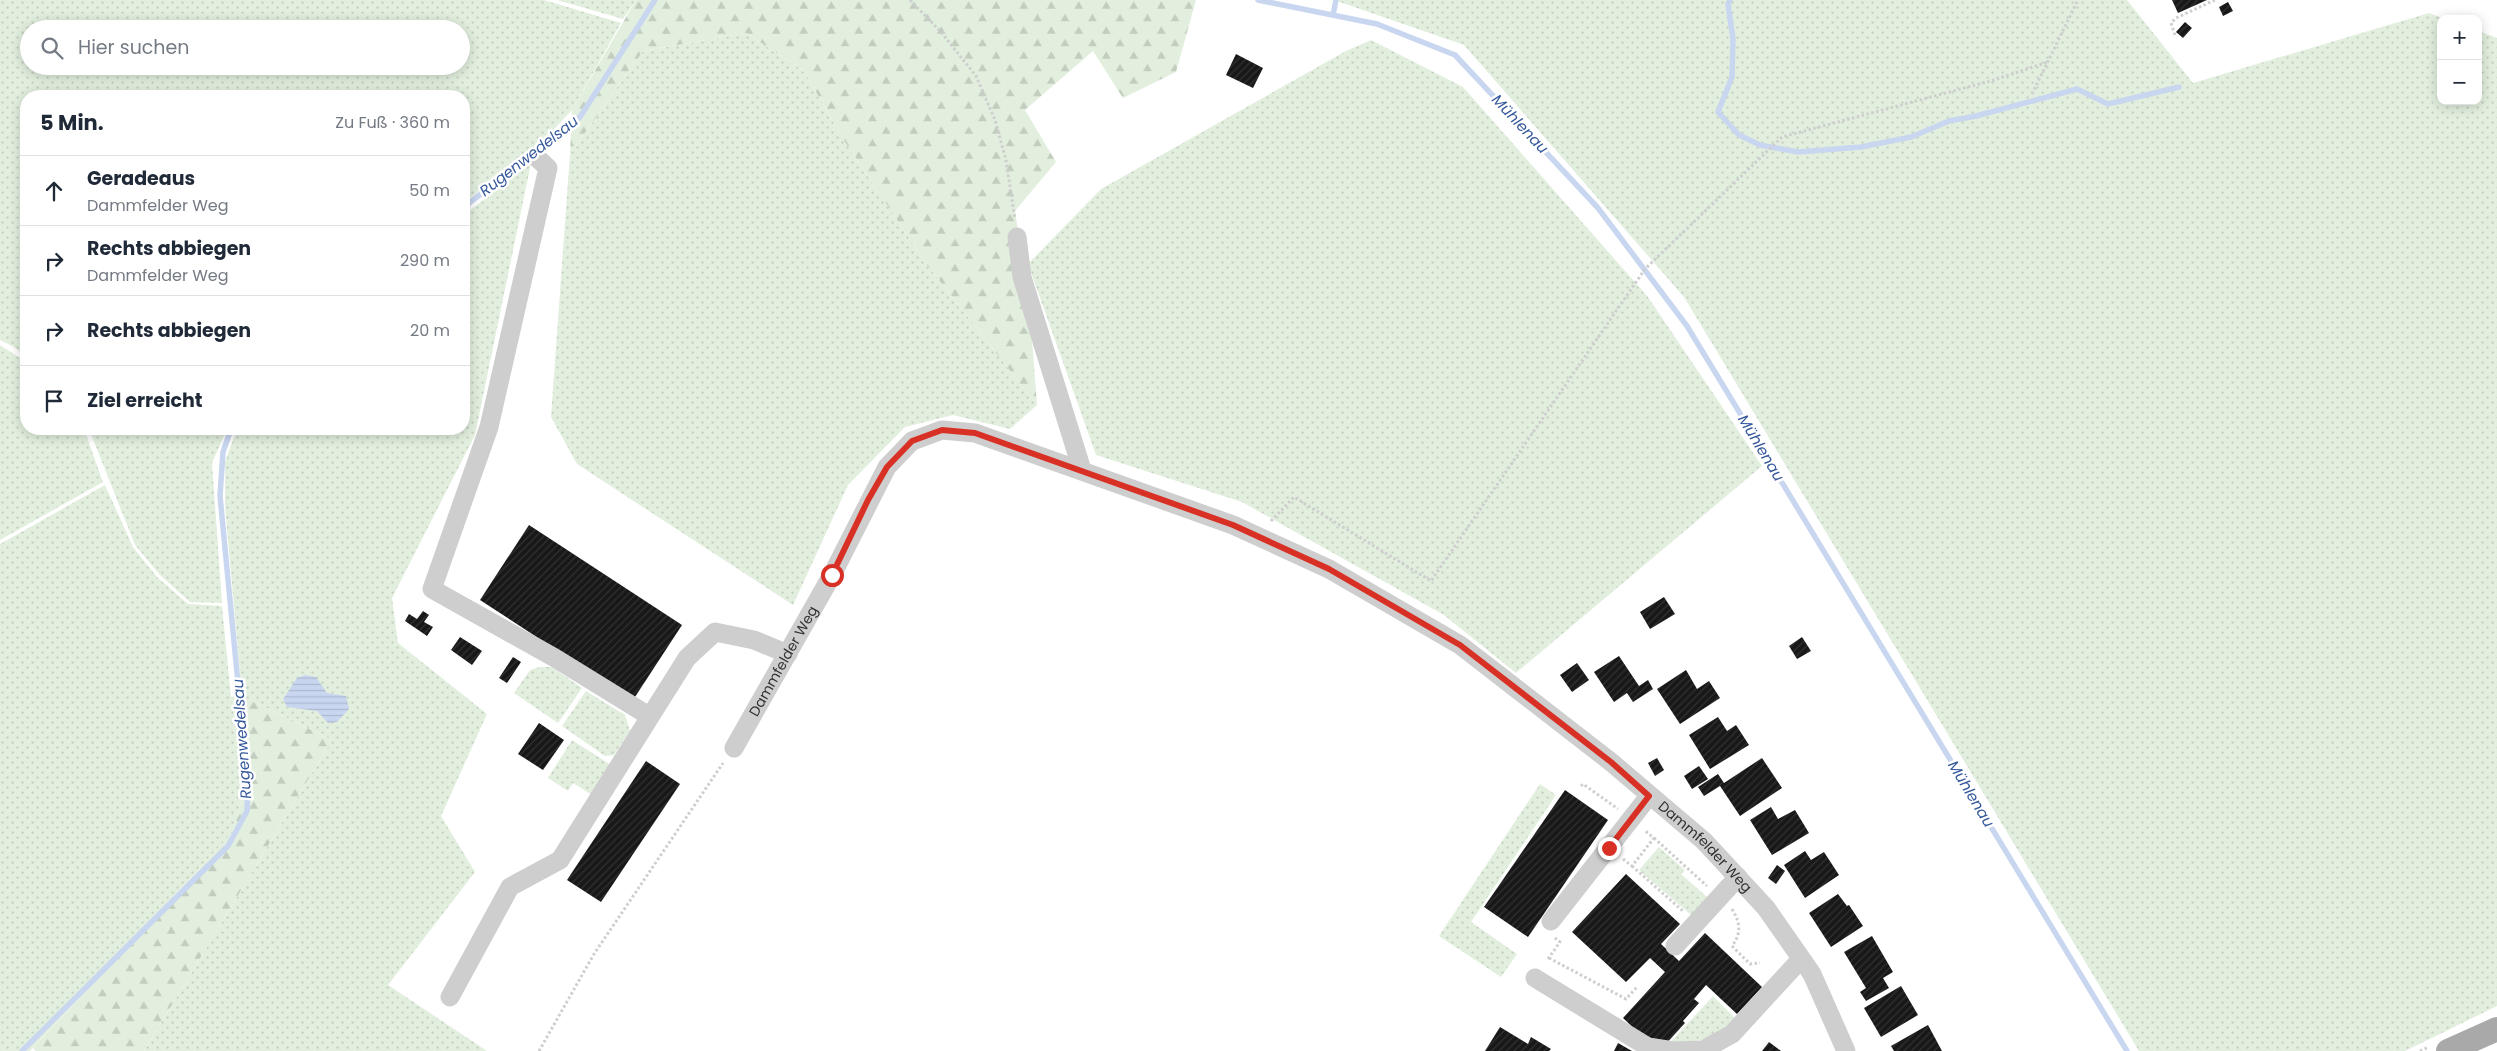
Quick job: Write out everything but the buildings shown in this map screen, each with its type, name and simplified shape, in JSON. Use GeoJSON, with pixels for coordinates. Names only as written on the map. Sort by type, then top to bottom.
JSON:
{"type":"FeatureCollection","features":[{"type":"Feature","properties":{"kind":"main road"},"geometry":{"type":"LineString","coordinates":[[2448,1051],[2497,1029]]}},
{"type":"Feature","properties":{"kind":"street"},"geometry":{"type":"LineString","coordinates":[[535,156],[548,168],[489,427],[432,590],[556,658],[649,716]]}},
{"type":"Feature","properties":{"kind":"street"},"geometry":{"type":"LineString","coordinates":[[1017,236],[1022,277],[1082,470]]}},
{"type":"Feature","properties":{"kind":"street","name":"Dammfelder Weg"},"geometry":{"type":"LineString","coordinates":[[734,748],[832,575],[868,500],[887,467],[912,441],[942,430],[975,433],[1082,470],[1257,536],[1329,569],[1460,645],[1611,762],[1704,841],[1766,908],[1812,974],[1846,1051]]}},
{"type":"Feature","properties":{"kind":"street"},"geometry":{"type":"LineString","coordinates":[[450,997],[510,887],[560,860],[687,658],[715,632],[754,640],[788,654]]}},
{"type":"Feature","properties":{"kind":"street"},"geometry":{"type":"LineString","coordinates":[[1551,921],[1649,796]]}},
{"type":"Feature","properties":{"kind":"street"},"geometry":{"type":"LineString","coordinates":[[1675,946],[1738,877]]}},
{"type":"Feature","properties":{"kind":"street"},"geometry":{"type":"LineString","coordinates":[[1535,978],[1648,1046],[1674,1051],[1703,1050],[1732,1034],[1801,959]]}},
{"type":"Feature","properties":{"kind":"path"},"geometry":{"type":"LineString","coordinates":[[910,0],[941,32],[976,76],[995,120],[1006,160],[1017,236]]}},
{"type":"Feature","properties":{"kind":"path"},"geometry":{"type":"LineString","coordinates":[[2032,94],[2078,0]]}},
{"type":"Feature","properties":{"kind":"path"},"geometry":{"type":"LineString","coordinates":[[2175,35],[2171,23],[2176,18],[2215,0]]}},
{"type":"Feature","properties":{"kind":"path"},"geometry":{"type":"LineString","coordinates":[[1257,536],[1294,498],[1431,581],[1644,269],[1782,137],[1994,80],[2048,62]]}},
{"type":"Feature","properties":{"kind":"path"},"geometry":{"type":"LineString","coordinates":[[539,1051],[594,954],[734,748]]}},
{"type":"Feature","properties":{"kind":"path"},"geometry":{"type":"LineString","coordinates":[[1581,786],[1583,784],[1631,819],[1731,907],[1739,920],[1739,932],[1732,946],[1750,964],[1760,963]]}},
{"type":"Feature","properties":{"kind":"path"},"geometry":{"type":"LineString","coordinates":[[1632,866],[1654,838]]}},
{"type":"Feature","properties":{"kind":"path"},"geometry":{"type":"LineString","coordinates":[[1623,859],[1696,923]]}},
{"type":"Feature","properties":{"kind":"path"},"geometry":{"type":"LineString","coordinates":[[1535,978],[1560,942],[1546,931],[1551,921]]}},
{"type":"Feature","properties":{"kind":"path"},"geometry":{"type":"LineString","coordinates":[[1549,958],[1626,999],[1637,987]]}},
{"type":"Feature","properties":{"kind":"green space"},"geometry":{"type":"Polygon","coordinates":[[[0,0],[544,0],[621,23],[572,110],[545,139],[470,198],[470,90],[20,90],[20,352],[0,340],[0,0]]]}},
{"type":"Feature","properties":{"kind":"green space"},"geometry":{"type":"Polygon","coordinates":[[[557,0],[636,0],[623,19],[557,0]]]}},
{"type":"Feature","properties":{"kind":"green space"},"geometry":{"type":"Polygon","coordinates":[[[636,0],[1196,0],[1176,72],[1123,98],[1093,51],[1025,110],[1056,162],[1015,211],[1029,300],[1037,405],[928,266],[843,139],[804,71],[746,33],[643,51],[570,154],[572,110],[636,0]]]}},
{"type":"Feature","properties":{"kind":"green space"},"geometry":{"type":"Polygon","coordinates":[[[1334,0],[2127,0],[2193,83],[2429,13],[2437,16],[2437,105],[2482,105],[2482,32],[2497,38],[2497,1006],[2405,1051],[2139,1051],[1684,297],[1464,45],[1334,0]]]}},
{"type":"Feature","properties":{"kind":"green space"},"geometry":{"type":"Polygon","coordinates":[[[746,33],[804,71],[843,139],[928,266],[1037,405],[1010,429],[953,415],[905,427],[848,485],[793,605],[577,464],[551,417],[570,154],[643,51],[746,33]]]}},
{"type":"Feature","properties":{"kind":"green space"},"geometry":{"type":"Polygon","coordinates":[[[1371,40],[1463,87],[1648,297],[1762,466],[1516,673],[1444,615],[1242,502],[1096,455],[1028,264],[1101,189],[1346,51],[1371,40]]]}},
{"type":"Feature","properties":{"kind":"green space"},"geometry":{"type":"Polygon","coordinates":[[[531,163],[475,435],[392,598],[398,643],[487,714],[441,816],[475,872],[388,985],[487,1051],[144,1051],[332,740],[242,696],[225,506],[225,462],[235,435],[470,435],[470,210],[531,163]]]}},
{"type":"Feature","properties":{"kind":"green space"},"geometry":{"type":"Polygon","coordinates":[[[0,345],[20,358],[20,435],[86,435],[103,482],[0,540],[0,345]]]}},
{"type":"Feature","properties":{"kind":"green space"},"geometry":{"type":"Polygon","coordinates":[[[91,435],[224,435],[212,463],[222,603],[190,602],[160,575],[135,545],[91,435]]]}},
{"type":"Feature","properties":{"kind":"green space"},"geometry":{"type":"Polygon","coordinates":[[[105,485],[133,547],[157,577],[188,604],[222,606],[231,697],[245,789],[232,833],[30,1051],[0,1051],[0,544],[105,485]]]}},
{"type":"Feature","properties":{"kind":"green space"},"geometry":{"type":"Polygon","coordinates":[[[540,667],[552,667],[582,688],[558,723],[514,693],[530,670],[540,667]]]}},
{"type":"Feature","properties":{"kind":"green space"},"geometry":{"type":"Polygon","coordinates":[[[586,691],[625,715],[630,731],[614,755],[605,756],[562,726],[586,691]]]}},
{"type":"Feature","properties":{"kind":"green space"},"geometry":{"type":"Polygon","coordinates":[[[242,696],[332,740],[144,1051],[36,1051],[33,1048],[232,833],[245,789],[231,697],[242,696]]]}},
{"type":"Feature","properties":{"kind":"green space"},"geometry":{"type":"Polygon","coordinates":[[[572,740],[611,765],[592,795],[573,783],[568,791],[548,778],[572,740]]]}},
{"type":"Feature","properties":{"kind":"green space"},"geometry":{"type":"Polygon","coordinates":[[[1540,784],[1556,795],[1471,922],[1517,954],[1501,977],[1439,936],[1540,784]]]}},
{"type":"Feature","properties":{"kind":"green space"},"geometry":{"type":"Polygon","coordinates":[[[1659,847],[1685,870],[1681,874],[1707,897],[1691,915],[1639,870],[1659,847]]]}},
{"type":"Feature","properties":{"kind":"green space"},"geometry":{"type":"Polygon","coordinates":[[[1713,996],[1736,1019],[1713,1036],[1667,1046],[1713,996]]]}},
{"type":"Feature","properties":{"kind":"water"},"geometry":{"type":"Polygon","coordinates":[[[305,675],[316,677],[327,693],[346,696],[349,709],[337,722],[328,723],[317,711],[287,707],[283,699],[297,678],[305,675]]]}},
{"type":"Feature","properties":{"kind":"waterway","name":"Rugenwedelsau"},"geometry":{"type":"LineString","coordinates":[[470,202],[580,117],[655,0]]}},
{"type":"Feature","properties":{"kind":"waterway","name":"Mühlenau"},"geometry":{"type":"LineString","coordinates":[[1258,0],[1377,24],[1455,55],[1598,208],[1687,326],[2127,1051]]}},
{"type":"Feature","properties":{"kind":"waterway"},"geometry":{"type":"LineString","coordinates":[[1333,15],[1336,0]]}},
{"type":"Feature","properties":{"kind":"waterway"},"geometry":{"type":"LineString","coordinates":[[1730,0],[1728,4],[1733,39],[1732,77],[1718,112],[1739,135],[1760,145],[1798,152],[1861,147],[1911,137],[1949,121],[1976,116],[2077,89],[2108,104],[2179,87]]}},
{"type":"Feature","properties":{"kind":"waterway","name":"Rugenwedelsau"},"geometry":{"type":"LineString","coordinates":[[22,1051],[228,846],[247,811],[248,787],[220,496],[223,452],[229,435]]}},
{"type":"Feature","properties":{"kind":"route"},"geometry":{"type":"LineString","coordinates":[[832,575],[868,500],[887,467],[912,441],[942,430],[975,433],[1082,470],[1233,525],[1329,569],[1460,645],[1611,762],[1649,796],[1609,848]]}}]}
